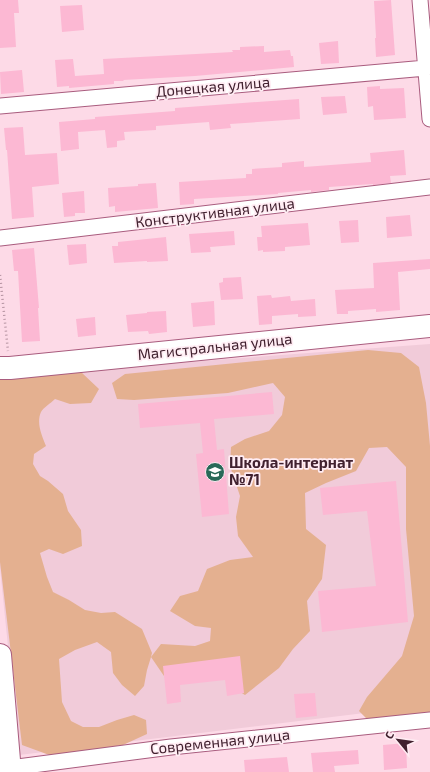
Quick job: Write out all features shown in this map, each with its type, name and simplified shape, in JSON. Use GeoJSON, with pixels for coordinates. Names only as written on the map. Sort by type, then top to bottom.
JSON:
{"type":"FeatureCollection","features":[{"type":"Feature","properties":{"kind":"main road","name":"Магистральная улица"},"geometry":{"type":"LineString","coordinates":[[5,368],[430,326]]}},
{"type":"Feature","properties":{"kind":"main road"},"geometry":{"type":"LineString","coordinates":[[0,655],[7,769]]}},
{"type":"Feature","properties":{"kind":"street"},"geometry":{"type":"LineString","coordinates":[[420,0],[430,119]]}},
{"type":"Feature","properties":{"kind":"street","name":"Донецкая улица"},"geometry":{"type":"LineString","coordinates":[[0,106],[426,68]]}},
{"type":"Feature","properties":{"kind":"street","name":"Конструктивная улица"},"geometry":{"type":"LineString","coordinates":[[0,238],[430,187]]}},
{"type":"Feature","properties":{"kind":"street","name":"Современная улица"},"geometry":{"type":"LineString","coordinates":[[7,769],[171,747],[430,720]]}},
{"type":"Feature","properties":{"kind":"path"},"geometry":{"type":"LineString","coordinates":[[0,275],[5,368]]}},
{"type":"Feature","properties":{"kind":"shaded area","name":"Школа-интернат №71"},"geometry":{"type":"Polygon","coordinates":[[[430,344],[430,705],[19,755],[0,568],[0,376],[430,344]]]}},
{"type":"Feature","properties":{"kind":"shaded area"},"geometry":{"type":"Polygon","coordinates":[[[368,350],[401,353],[419,367],[426,403],[430,446],[430,720],[372,724],[359,711],[367,697],[402,656],[414,616],[406,529],[406,467],[387,447],[369,448],[356,471],[305,493],[306,529],[326,545],[322,579],[307,601],[310,631],[293,649],[279,668],[245,695],[230,686],[230,669],[164,676],[151,657],[161,644],[195,646],[210,641],[211,628],[195,626],[170,611],[180,596],[198,591],[207,569],[230,560],[253,557],[238,536],[236,517],[240,496],[230,466],[231,447],[245,439],[269,431],[282,415],[285,397],[273,383],[228,393],[134,400],[117,399],[112,383],[125,374],[368,350]]]}},
{"type":"Feature","properties":{"kind":"shaded area"},"geometry":{"type":"Polygon","coordinates":[[[81,372],[99,389],[91,403],[70,404],[55,399],[41,412],[39,425],[46,446],[34,454],[33,464],[40,476],[63,494],[68,511],[81,530],[82,546],[63,554],[49,549],[40,553],[53,592],[85,610],[101,613],[115,612],[142,629],[152,653],[144,686],[135,696],[122,685],[113,673],[111,652],[97,642],[75,650],[59,659],[62,702],[71,721],[83,727],[99,727],[134,715],[146,720],[147,734],[123,745],[52,756],[22,745],[0,562],[0,377],[37,373],[81,372]]]}},
{"type":"Feature","properties":{"kind":"building"},"geometry":{"type":"Polygon","coordinates":[[[0,0],[18,0],[19,13],[14,13],[16,47],[0,48],[0,0]]]}},
{"type":"Feature","properties":{"kind":"building"},"geometry":{"type":"Polygon","coordinates":[[[391,0],[395,55],[376,57],[374,1],[391,0]]]}},
{"type":"Feature","properties":{"kind":"building"},"geometry":{"type":"Polygon","coordinates":[[[82,5],[84,30],[62,32],[60,6],[82,5]]]}},
{"type":"Feature","properties":{"kind":"building"},"geometry":{"type":"Polygon","coordinates":[[[338,41],[339,63],[321,64],[319,43],[338,41]]]}},
{"type":"Feature","properties":{"kind":"building"},"geometry":{"type":"Polygon","coordinates":[[[264,46],[264,52],[290,50],[291,56],[293,56],[294,67],[195,76],[123,80],[124,81],[114,81],[114,84],[69,88],[69,86],[57,87],[55,60],[73,59],[75,76],[104,74],[103,59],[233,52],[232,50],[240,50],[240,47],[264,46]]]}},
{"type":"Feature","properties":{"kind":"building"},"geometry":{"type":"Polygon","coordinates":[[[22,70],[24,92],[1,94],[0,72],[22,70]]]}},
{"type":"Feature","properties":{"kind":"building"},"geometry":{"type":"Polygon","coordinates":[[[380,86],[380,89],[404,88],[406,118],[374,120],[373,106],[368,107],[367,87],[380,86]]]}},
{"type":"Feature","properties":{"kind":"building"},"geometry":{"type":"Polygon","coordinates":[[[345,96],[347,113],[323,115],[321,97],[345,96]]]}},
{"type":"Feature","properties":{"kind":"building"},"geometry":{"type":"Polygon","coordinates":[[[299,99],[300,119],[230,124],[231,128],[210,130],[209,122],[156,126],[156,130],[124,132],[125,140],[117,141],[117,147],[107,148],[105,130],[78,132],[79,149],[61,151],[59,122],[95,119],[95,117],[175,111],[175,108],[299,99]]]}},
{"type":"Feature","properties":{"kind":"building"},"geometry":{"type":"Polygon","coordinates":[[[23,127],[25,155],[57,153],[59,184],[32,187],[34,217],[12,219],[4,128],[23,127]]]}},
{"type":"Feature","properties":{"kind":"building"},"geometry":{"type":"Polygon","coordinates":[[[404,150],[406,175],[390,176],[391,183],[329,187],[329,190],[311,192],[311,190],[278,194],[194,199],[194,204],[180,205],[179,182],[246,178],[246,174],[252,174],[252,169],[282,167],[282,163],[304,161],[304,167],[371,162],[370,153],[404,150]]]}},
{"type":"Feature","properties":{"kind":"building"},"geometry":{"type":"Polygon","coordinates":[[[156,183],[158,208],[115,212],[115,206],[109,207],[108,188],[156,183]]]}},
{"type":"Feature","properties":{"kind":"building"},"geometry":{"type":"Polygon","coordinates":[[[84,191],[85,213],[75,213],[75,216],[64,217],[62,193],[84,191]]]}},
{"type":"Feature","properties":{"kind":"building"},"geometry":{"type":"Polygon","coordinates":[[[410,215],[412,236],[387,238],[386,217],[410,215]]]}},
{"type":"Feature","properties":{"kind":"building"},"geometry":{"type":"Polygon","coordinates":[[[358,220],[359,242],[341,243],[339,221],[358,220]]]}},
{"type":"Feature","properties":{"kind":"building"},"geometry":{"type":"Polygon","coordinates":[[[308,223],[310,245],[285,247],[285,251],[258,251],[257,237],[262,237],[261,226],[308,223]]]}},
{"type":"Feature","properties":{"kind":"building"},"geometry":{"type":"Polygon","coordinates":[[[234,231],[235,245],[210,247],[211,252],[191,253],[189,234],[234,231]]]}},
{"type":"Feature","properties":{"kind":"building"},"geometry":{"type":"Polygon","coordinates":[[[166,237],[168,261],[114,263],[112,246],[118,246],[118,242],[166,237]]]}},
{"type":"Feature","properties":{"kind":"building"},"geometry":{"type":"Polygon","coordinates":[[[86,244],[87,263],[69,265],[67,245],[86,244]]]}},
{"type":"Feature","properties":{"kind":"building"},"geometry":{"type":"Polygon","coordinates":[[[34,248],[40,341],[22,342],[18,271],[14,271],[12,250],[34,248]]]}},
{"type":"Feature","properties":{"kind":"building"},"geometry":{"type":"Polygon","coordinates":[[[430,259],[430,269],[398,272],[400,310],[376,312],[376,309],[348,311],[348,314],[337,314],[335,290],[374,288],[373,263],[430,259]]]}},
{"type":"Feature","properties":{"kind":"building"},"geometry":{"type":"Polygon","coordinates":[[[241,277],[243,299],[221,300],[219,283],[223,282],[223,278],[241,277]]]}},
{"type":"Feature","properties":{"kind":"building"},"geometry":{"type":"Polygon","coordinates":[[[271,295],[272,298],[290,296],[291,301],[315,299],[316,316],[298,317],[298,314],[272,316],[272,324],[259,325],[257,296],[271,295]]]}},
{"type":"Feature","properties":{"kind":"building"},"geometry":{"type":"Polygon","coordinates":[[[214,301],[215,325],[193,327],[191,303],[214,301]]]}},
{"type":"Feature","properties":{"kind":"building"},"geometry":{"type":"Polygon","coordinates":[[[166,311],[167,332],[149,334],[148,331],[128,332],[126,315],[166,311]]]}},
{"type":"Feature","properties":{"kind":"building"},"geometry":{"type":"Polygon","coordinates":[[[95,317],[96,335],[78,337],[76,319],[95,317]]]}},
{"type":"Feature","properties":{"kind":"building"},"geometry":{"type":"Polygon","coordinates":[[[272,392],[274,414],[214,419],[217,450],[224,449],[229,514],[202,517],[196,454],[203,453],[200,423],[140,428],[138,404],[272,392]]]}},
{"type":"Feature","properties":{"kind":"building"},"geometry":{"type":"Polygon","coordinates":[[[396,481],[408,622],[322,632],[318,591],[376,586],[367,511],[323,515],[320,488],[396,481]]]}},
{"type":"Feature","properties":{"kind":"building"},"geometry":{"type":"Polygon","coordinates":[[[240,656],[244,693],[227,696],[225,680],[180,685],[181,702],[167,704],[163,666],[240,656]]]}},
{"type":"Feature","properties":{"kind":"building"},"geometry":{"type":"Polygon","coordinates":[[[315,693],[317,716],[296,718],[294,694],[315,693]]]}},
{"type":"Feature","properties":{"kind":"building"},"geometry":{"type":"Polygon","coordinates":[[[406,743],[407,768],[384,770],[383,745],[406,743]]]}},
{"type":"Feature","properties":{"kind":"building"},"geometry":{"type":"Polygon","coordinates":[[[358,750],[359,764],[334,766],[335,772],[313,772],[311,753],[358,750]]]}},
{"type":"Feature","properties":{"kind":"building"},"geometry":{"type":"Polygon","coordinates":[[[287,757],[289,772],[245,772],[244,760],[287,757]]]}},
{"type":"Feature","properties":{"kind":"place","name":"Школа-интернат №71"},"geometry":{"type":"Point","coordinates":[215,472]}}]}
